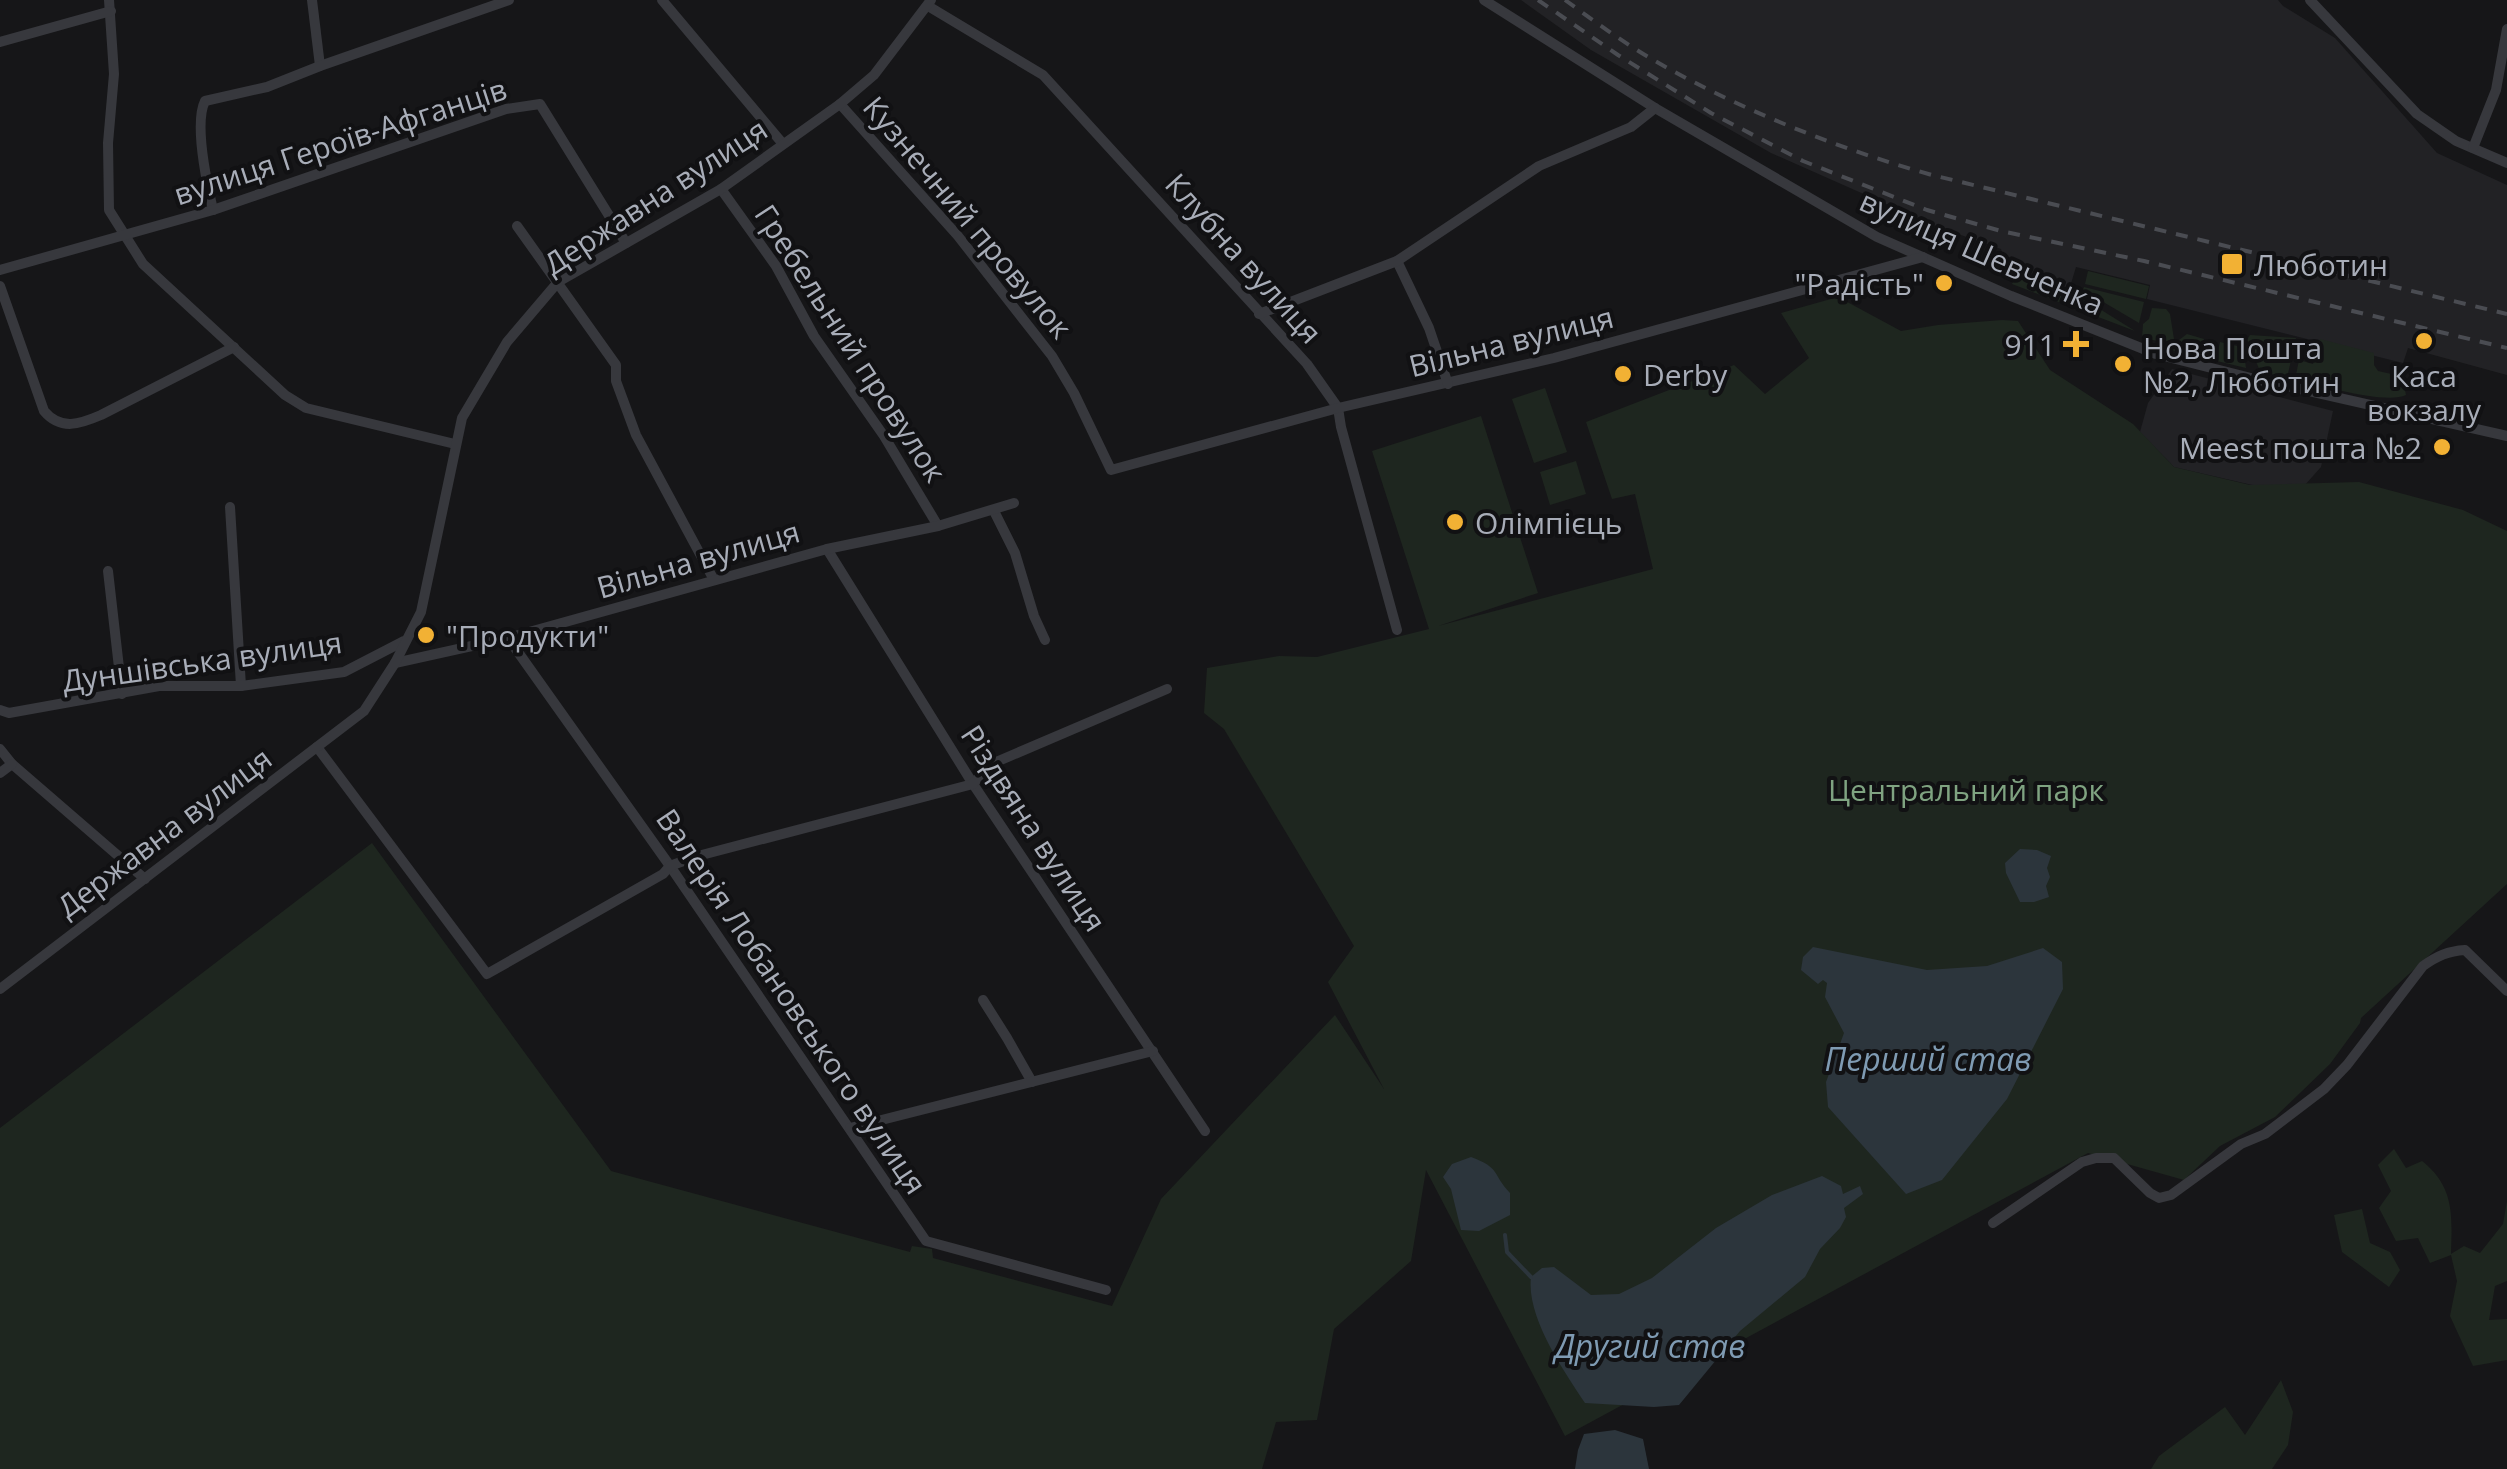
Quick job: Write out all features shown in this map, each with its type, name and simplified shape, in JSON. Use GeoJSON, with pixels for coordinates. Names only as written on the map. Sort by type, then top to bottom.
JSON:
{"type":"FeatureCollection","features":[{"type":"Feature","properties":{"kind":"street"},"geometry":{"type":"LineString","coordinates":[[312,0],[320,66]]}},
{"type":"Feature","properties":{"kind":"street"},"geometry":{"type":"LineString","coordinates":[[214,210],[207,184],[200,112],[205,101],[267,87],[509,0]]}},
{"type":"Feature","properties":{"kind":"street"},"geometry":{"type":"LineString","coordinates":[[662,0],[783,144]]}},
{"type":"Feature","properties":{"kind":"street","name":"вулиця Шевченка"},"geometry":{"type":"LineString","coordinates":[[1484,0],[1655,108],[1877,237],[2096,331],[2156,354],[2507,436]]}},
{"type":"Feature","properties":{"kind":"street"},"geometry":{"type":"LineString","coordinates":[[2310,0],[2417,114],[2456,140],[2507,164]]}},
{"type":"Feature","properties":{"kind":"street","name":"Державна вулиця"},"geometry":{"type":"LineString","coordinates":[[0,988],[364,711],[396,663],[420,612],[462,418],[507,342],[558,282],[721,189],[840,104],[874,75],[930,3]]}},
{"type":"Feature","properties":{"kind":"street","name":"Клубна вулиця"},"geometry":{"type":"LineString","coordinates":[[930,3],[1043,74],[1307,364],[1338,408],[1398,630]]}},
{"type":"Feature","properties":{"kind":"street"},"geometry":{"type":"LineString","coordinates":[[0,42],[110,6],[114,74],[108,143],[109,210],[143,264],[286,396],[306,408],[456,444]]}},
{"type":"Feature","properties":{"kind":"street"},"geometry":{"type":"LineString","coordinates":[[2473,148],[2496,90],[2507,29]]}},
{"type":"Feature","properties":{"kind":"street","name":"вулиця Героїв-Афганців"},"geometry":{"type":"LineString","coordinates":[[0,270],[214,210],[506,108],[540,104],[626,243]]}},
{"type":"Feature","properties":{"kind":"street","name":"Кузнечний провулок"},"geometry":{"type":"LineString","coordinates":[[840,104],[958,236],[1052,356],[1110,470]]}},
{"type":"Feature","properties":{"kind":"street"},"geometry":{"type":"LineString","coordinates":[[1259,314],[1397,261],[1539,166],[1631,126],[1655,108]]}},
{"type":"Feature","properties":{"kind":"street","name":"Гребельний провулок"},"geometry":{"type":"LineString","coordinates":[[721,189],[776,266],[814,336],[884,436],[938,526]]}},
{"type":"Feature","properties":{"kind":"street"},"geometry":{"type":"LineString","coordinates":[[518,226],[616,366],[616,381],[636,435],[714,580]]}},
{"type":"Feature","properties":{"kind":"street","name":"Вільна вулиця"},"geometry":{"type":"LineString","coordinates":[[1110,470],[1338,408],[1554,358],[1923,257]]}},
{"type":"Feature","properties":{"kind":"street"},"geometry":{"type":"LineString","coordinates":[[1397,261],[1429,328],[1448,384]]}},
{"type":"Feature","properties":{"kind":"street"},"geometry":{"type":"LineString","coordinates":[[0,286],[44,411],[58,424],[82,423],[101,415],[234,347]]}},
{"type":"Feature","properties":{"kind":"street","name":"Вільна вулиця"},"geometry":{"type":"LineString","coordinates":[[396,663],[508,638],[827,549],[938,526],[1014,504]]}},
{"type":"Feature","properties":{"kind":"street"},"geometry":{"type":"LineString","coordinates":[[230,507],[241,686]]}},
{"type":"Feature","properties":{"kind":"street"},"geometry":{"type":"LineString","coordinates":[[994,511],[1015,554],[1045,640]]}},
{"type":"Feature","properties":{"kind":"street","name":"Різдвяна вулиця"},"geometry":{"type":"LineString","coordinates":[[827,549],[973,784],[1205,1130]]}},
{"type":"Feature","properties":{"kind":"street"},"geometry":{"type":"LineString","coordinates":[[108,572],[122,694]]}},
{"type":"Feature","properties":{"kind":"street","name":"Валерія Лобановського вулиця"},"geometry":{"type":"LineString","coordinates":[[508,638],[670,866],[926,1241],[1106,1290]]}},
{"type":"Feature","properties":{"kind":"street","name":"Дуншівська вулиця"},"geometry":{"type":"LineString","coordinates":[[5,712],[158,686],[241,686],[344,672],[405,640]]}},
{"type":"Feature","properties":{"kind":"street"},"geometry":{"type":"LineString","coordinates":[[317,747],[487,974],[664,874],[670,866],[973,784],[989,765],[1167,689]]}},
{"type":"Feature","properties":{"kind":"street"},"geometry":{"type":"LineString","coordinates":[[0,722],[5,712]]}},
{"type":"Feature","properties":{"kind":"street"},"geometry":{"type":"LineString","coordinates":[[0,749],[12,764],[145,879]]}},
{"type":"Feature","properties":{"kind":"street"},"geometry":{"type":"LineString","coordinates":[[0,773],[12,764]]}},
{"type":"Feature","properties":{"kind":"street"},"geometry":{"type":"LineString","coordinates":[[1993,1222],[2082,1162],[2096,1158],[2114,1158],[2150,1193],[2160,1198],[2171,1195],[2241,1144],[2265,1134],[2324,1089],[2423,966],[2435,957],[2465,950],[2507,991]]}},
{"type":"Feature","properties":{"kind":"street"},"geometry":{"type":"LineString","coordinates":[[982,1000],[1032,1082]]}},
{"type":"Feature","properties":{"kind":"street"},"geometry":{"type":"LineString","coordinates":[[850,1128],[1153,1051]]}},
{"type":"Feature","properties":{"kind":"shaded area"},"geometry":{"type":"Polygon","coordinates":[[[1521,0],[2278,0],[2335,38],[2437,153],[2507,185],[2507,375],[2408,348],[2403,363],[2147,299],[2150,285],[2076,267],[2069,290],[2009,273],[2001,249],[1938,227],[1771,153],[1591,50],[1521,0]]]}},
{"type":"Feature","properties":{"kind":"shaded area"},"geometry":{"type":"Polygon","coordinates":[[[2172,369],[2333,411],[2321,467],[2296,495],[2174,467],[2140,432],[2148,403],[2172,369]]]}},
{"type":"Feature","properties":{"kind":"green space"},"geometry":{"type":"Polygon","coordinates":[[[2088,271],[2149,286],[2146,299],[2085,284],[2088,271]]]}},
{"type":"Feature","properties":{"kind":"green space"},"geometry":{"type":"Polygon","coordinates":[[[2025,279],[2071,291],[2135,331],[2012,284],[2014,280],[2025,279]]]}},
{"type":"Feature","properties":{"kind":"green space"},"geometry":{"type":"Polygon","coordinates":[[[2084,287],[2144,302],[2139,323],[2083,290],[2084,287]]]}},
{"type":"Feature","properties":{"kind":"green space","name":"Центральний парк"},"geometry":{"type":"Polygon","coordinates":[[[1838,297],[1901,331],[2018,321],[2050,370],[2133,424],[2174,467],[2250,485],[2359,482],[2463,510],[2507,531],[2507,884],[2361,1018],[2330,1064],[2275,1117],[2220,1146],[2184,1180],[2088,1153],[1565,1436],[1426,1170],[1411,1261],[1334,1329],[1317,1420],[1276,1422],[1262,1469],[0,1469],[0,1128],[372,843],[611,1171],[910,1252],[912,1246],[932,1249],[933,1258],[1112,1306],[1161,1199],[1335,1015],[1384,1089],[1328,982],[1354,946],[1224,729],[1204,713],[1207,668],[1279,656],[1317,657],[1429,629],[1372,451],[1481,416],[1538,593],[1438,626],[1653,569],[1635,494],[1612,499],[1586,422],[1734,365],[1765,394],[1809,358],[1781,313],[1838,297]]]}},
{"type":"Feature","properties":{"kind":"green space"},"geometry":{"type":"Polygon","coordinates":[[[2152,308],[2166,309],[2170,314],[2174,339],[2163,342],[2142,338],[2143,324],[2152,308]]]}},
{"type":"Feature","properties":{"kind":"green space"},"geometry":{"type":"Polygon","coordinates":[[[2187,334],[2204,339],[2203,348],[2210,353],[2218,351],[2220,342],[2237,346],[2246,368],[2171,350],[2187,334]]]}},
{"type":"Feature","properties":{"kind":"green space"},"geometry":{"type":"Polygon","coordinates":[[[2250,335],[2296,338],[2287,378],[2260,371],[2247,340],[2250,335]]]}},
{"type":"Feature","properties":{"kind":"green space"},"geometry":{"type":"Polygon","coordinates":[[[2320,339],[2374,353],[2378,371],[2403,380],[2406,395],[2369,396],[2295,380],[2299,360],[2313,364],[2320,339]]]}},
{"type":"Feature","properties":{"kind":"green space"},"geometry":{"type":"Polygon","coordinates":[[[1545,388],[1567,452],[1534,463],[1512,399],[1545,388]]]}},
{"type":"Feature","properties":{"kind":"green space"},"geometry":{"type":"Polygon","coordinates":[[[1576,461],[1586,494],[1550,505],[1540,472],[1576,461]]]}},
{"type":"Feature","properties":{"kind":"green space"},"geometry":{"type":"Polygon","coordinates":[[[2394,1149],[2406,1168],[2422,1161],[2441,1181],[2451,1215],[2451,1254],[2464,1246],[2480,1253],[2503,1224],[2507,1201],[2507,1281],[2495,1286],[2489,1320],[2507,1319],[2507,1360],[2473,1366],[2450,1316],[2457,1281],[2451,1255],[2430,1263],[2418,1238],[2396,1241],[2379,1208],[2391,1191],[2378,1165],[2394,1149]]]}},
{"type":"Feature","properties":{"kind":"green space"},"geometry":{"type":"Polygon","coordinates":[[[2362,1209],[2370,1243],[2390,1252],[2400,1270],[2389,1287],[2342,1252],[2334,1215],[2362,1209]]]}},
{"type":"Feature","properties":{"kind":"green space"},"geometry":{"type":"Polygon","coordinates":[[[2281,1380],[2293,1412],[2288,1445],[2272,1469],[2151,1469],[2159,1456],[2225,1407],[2245,1435],[2281,1380]]]}},
{"type":"Feature","properties":{"kind":"water"},"geometry":{"type":"Polygon","coordinates":[[[2020,849],[2051,856],[2046,886],[2049,897],[2020,902],[2005,863],[2020,849]]]}},
{"type":"Feature","properties":{"kind":"water","name":"Перший став"},"geometry":{"type":"Polygon","coordinates":[[[1813,947],[1927,970],[1987,966],[2043,948],[2062,962],[2063,989],[2007,1099],[1942,1180],[1906,1194],[1828,1107],[1826,1082],[1844,1033],[1825,997],[1827,983],[1823,980],[1818,984],[1801,970],[1803,957],[1813,947]]]}},
{"type":"Feature","properties":{"kind":"water"},"geometry":{"type":"Polygon","coordinates":[[[1471,1157],[1492,1168],[1510,1193],[1510,1215],[1479,1231],[1461,1230],[1451,1189],[1443,1177],[1452,1164],[1471,1157]]]}},
{"type":"Feature","properties":{"kind":"water","name":"Другий став"},"geometry":{"type":"Polygon","coordinates":[[[1822,1176],[1841,1186],[1843,1194],[1860,1186],[1863,1194],[1844,1208],[1846,1217],[1840,1228],[1820,1249],[1805,1277],[1740,1331],[1679,1405],[1585,1403],[1540,1326],[1531,1277],[1542,1268],[1554,1267],[1591,1295],[1619,1294],[1652,1278],[1716,1228],[1772,1195],[1822,1176]]]}},
{"type":"Feature","properties":{"kind":"water"},"geometry":{"type":"Polygon","coordinates":[[[1615,1430],[1643,1439],[1649,1469],[1575,1469],[1584,1434],[1615,1430]]]}},
{"type":"Feature","properties":{"kind":"waterway"},"geometry":{"type":"LineString","coordinates":[[1505,1235],[1507,1252],[1531,1277]]}},
{"type":"Feature","properties":{"kind":"railway"},"geometry":{"type":"LineString","coordinates":[[1538,0],[1711,113],[1803,161],[1927,210],[2001,231],[2507,348]]}},
{"type":"Feature","properties":{"kind":"railway"},"geometry":{"type":"LineString","coordinates":[[1565,0],[1632,47],[1688,79],[1860,153],[1932,175],[2507,314]]}},
{"type":"Feature","properties":{"kind":"place","name":"Люботин"},"geometry":{"type":"Point","coordinates":[2232,264]}},
{"type":"Feature","properties":{"kind":"place","name":"\"Радість\""},"geometry":{"type":"Point","coordinates":[1944,283]}},
{"type":"Feature","properties":{"kind":"place","name":"Каса вокзалу"},"geometry":{"type":"Point","coordinates":[2424,341]}},
{"type":"Feature","properties":{"kind":"place","name":"911"},"geometry":{"type":"Point","coordinates":[2076,344]}},
{"type":"Feature","properties":{"kind":"place","name":"Нова Пошта №2, Люботин"},"geometry":{"type":"Point","coordinates":[2123,364]}},
{"type":"Feature","properties":{"kind":"place","name":"Derby"},"geometry":{"type":"Point","coordinates":[1623,374]}},
{"type":"Feature","properties":{"kind":"place","name":"Meest пошта №2"},"geometry":{"type":"Point","coordinates":[2442,447]}},
{"type":"Feature","properties":{"kind":"place","name":"Олімпієць"},"geometry":{"type":"Point","coordinates":[1455,522]}},
{"type":"Feature","properties":{"kind":"place","name":"\"Продукти\""},"geometry":{"type":"Point","coordinates":[426,635]}}]}
